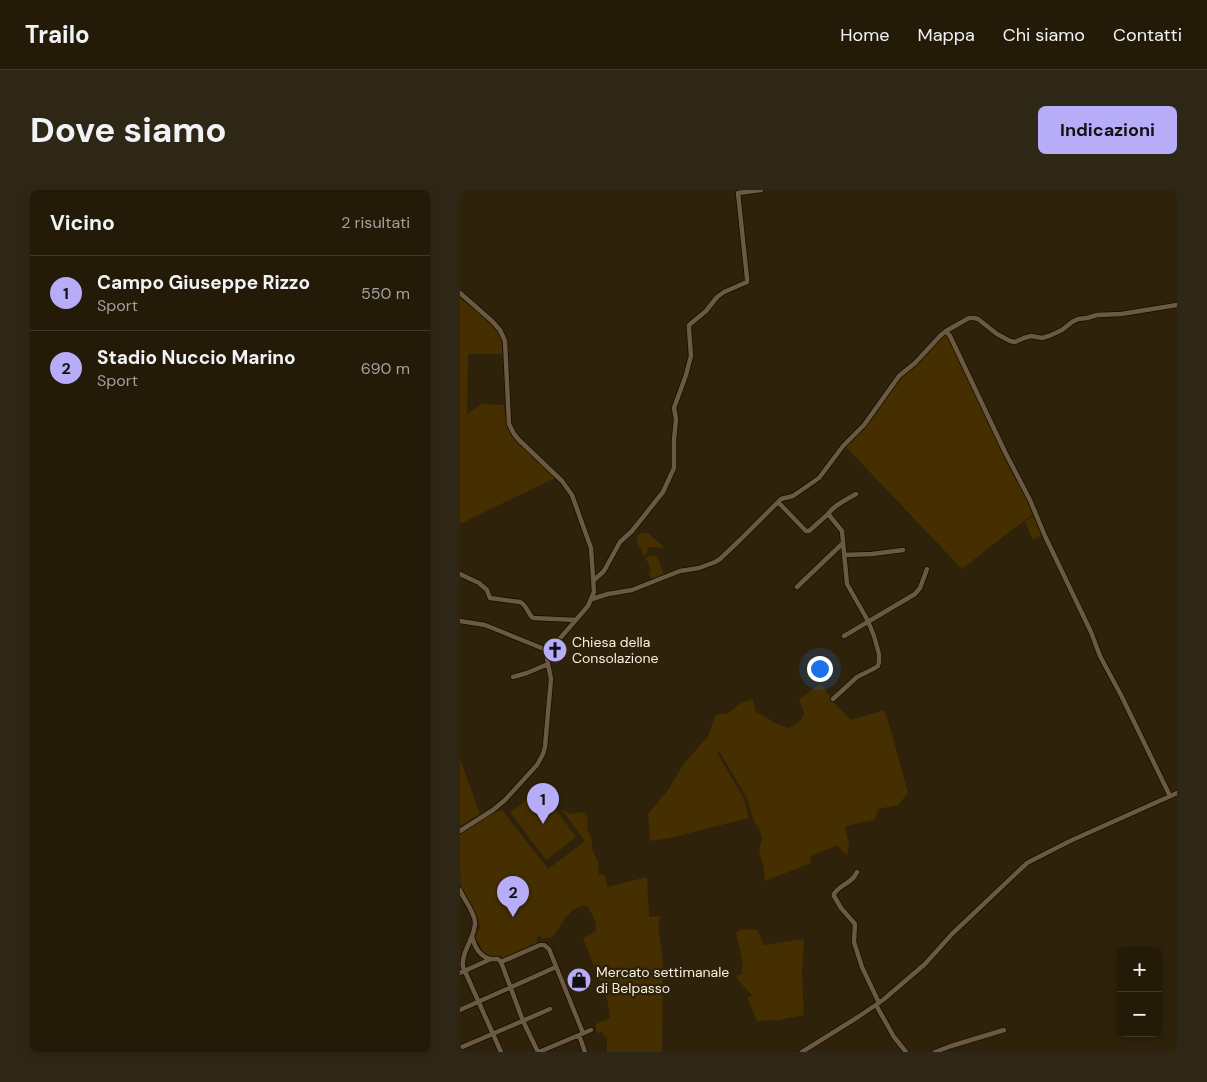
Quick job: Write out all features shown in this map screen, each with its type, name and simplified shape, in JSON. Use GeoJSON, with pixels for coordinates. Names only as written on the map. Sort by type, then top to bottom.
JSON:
{"type":"FeatureCollection","features":[{"type":"Feature","properties":{"kind":"street"},"geometry":{"type":"LineString","coordinates":[[594,580],[604,571],[620,542],[632,531],[663,492],[674,468],[676,419],[674,408],[692,356],[689,325],[717,297],[747,282],[738,193],[761,190]]}},
{"type":"Feature","properties":{"kind":"street"},"geometry":{"type":"LineString","coordinates":[[460,293],[497,325],[503,335],[506,349],[509,424],[519,440],[562,480],[570,490],[590,548],[594,580],[594,592],[588,606],[547,654],[551,685],[543,754],[532,771],[499,805],[460,831]]}},
{"type":"Feature","properties":{"kind":"street"},"geometry":{"type":"LineString","coordinates":[[592,599],[632,590],[680,571],[699,568],[720,559],[781,499],[793,496],[815,482],[842,446],[864,425],[899,376],[915,363],[946,331],[969,318],[983,322],[997,334],[1015,342],[1032,336],[1042,338],[1049,336],[1078,319],[1177,305]]}},
{"type":"Feature","properties":{"kind":"street"},"geometry":{"type":"LineString","coordinates":[[946,331],[1030,500],[1064,578],[1068,582],[1096,643],[1100,656],[1170,796]]}},
{"type":"Feature","properties":{"kind":"street"},"geometry":{"type":"LineString","coordinates":[[778,502],[810,532],[829,512],[844,500],[856,494]]}},
{"type":"Feature","properties":{"kind":"street"},"geometry":{"type":"LineString","coordinates":[[827,515],[842,531],[847,584],[868,622],[879,654],[878,666],[856,677],[833,698]]}},
{"type":"Feature","properties":{"kind":"street"},"geometry":{"type":"LineString","coordinates":[[797,587],[844,543]]}},
{"type":"Feature","properties":{"kind":"street"},"geometry":{"type":"LineString","coordinates":[[844,555],[903,550]]}},
{"type":"Feature","properties":{"kind":"street"},"geometry":{"type":"LineString","coordinates":[[844,636],[915,594],[920,588],[927,569]]}},
{"type":"Feature","properties":{"kind":"street"},"geometry":{"type":"LineString","coordinates":[[460,574],[479,583],[485,588],[490,598],[520,602],[533,618],[576,620]]}},
{"type":"Feature","properties":{"kind":"street"},"geometry":{"type":"LineString","coordinates":[[460,621],[485,625],[549,650]]}},
{"type":"Feature","properties":{"kind":"street"},"geometry":{"type":"LineString","coordinates":[[513,677],[548,664]]}},
{"type":"Feature","properties":{"kind":"street"},"geometry":{"type":"LineString","coordinates":[[802,1052],[878,1004],[925,964],[952,934],[1027,863],[1063,844],[1177,793]]}},
{"type":"Feature","properties":{"kind":"street"},"geometry":{"type":"LineString","coordinates":[[857,872],[853,880],[836,890],[834,896],[841,908],[855,924],[854,942],[862,967],[894,1037],[906,1052]]}},
{"type":"Feature","properties":{"kind":"street"},"geometry":{"type":"LineString","coordinates":[[460,890],[474,918],[475,928],[465,952],[462,972],[478,1001],[501,1052]]}},
{"type":"Feature","properties":{"kind":"street"},"geometry":{"type":"LineString","coordinates":[[472,936],[475,946],[482,955],[491,959],[498,959],[501,962],[523,1021],[538,1052],[591,1030]]}},
{"type":"Feature","properties":{"kind":"street"},"geometry":{"type":"LineString","coordinates":[[501,962],[540,944],[549,949],[581,1034],[585,1052]]}},
{"type":"Feature","properties":{"kind":"street"},"geometry":{"type":"LineString","coordinates":[[462,972],[491,959]]}},
{"type":"Feature","properties":{"kind":"street"},"geometry":{"type":"LineString","coordinates":[[460,1010],[556,967]]}},
{"type":"Feature","properties":{"kind":"street"},"geometry":{"type":"LineString","coordinates":[[461,1048],[550,1009]]}},
{"type":"Feature","properties":{"kind":"street"},"geometry":{"type":"LineString","coordinates":[[935,1052],[1004,1030]]}},
{"type":"Feature","properties":{"kind":"shaded area"},"geometry":{"type":"Polygon","coordinates":[[[460,298],[494,326],[501,337],[503,347],[503,354],[468,354],[467,414],[482,404],[504,405],[507,425],[513,436],[555,478],[460,524],[460,298]]]}},
{"type":"Feature","properties":{"kind":"shaded area"},"geometry":{"type":"Polygon","coordinates":[[[945,333],[949,337],[1034,514],[962,569],[845,446],[849,441],[851,443],[853,441],[852,439],[901,378],[945,333]]]}},
{"type":"Feature","properties":{"kind":"shaded area"},"geometry":{"type":"Polygon","coordinates":[[[1034,516],[1042,535],[1033,540],[1025,522],[1034,516]]]}},
{"type":"Feature","properties":{"kind":"shaded area"},"geometry":{"type":"Polygon","coordinates":[[[648,533],[665,548],[648,547],[647,553],[645,555],[642,554],[642,549],[638,547],[637,536],[648,533]]]}},
{"type":"Feature","properties":{"kind":"shaded area"},"geometry":{"type":"Polygon","coordinates":[[[648,556],[657,556],[664,575],[652,580],[649,574],[651,571],[648,562],[645,559],[648,556]]]}},
{"type":"Feature","properties":{"kind":"shaded area"},"geometry":{"type":"Polygon","coordinates":[[[821,683],[833,702],[851,720],[884,710],[908,793],[898,805],[878,809],[875,820],[845,826],[849,845],[847,856],[837,845],[810,857],[811,863],[765,881],[759,852],[762,837],[753,819],[747,798],[719,751],[717,753],[744,799],[749,818],[670,838],[650,841],[648,814],[668,790],[683,765],[708,736],[716,715],[728,713],[741,703],[753,699],[755,711],[787,728],[800,721],[803,716],[804,713],[799,699],[821,683]]]}},
{"type":"Feature","properties":{"kind":"shaded area"},"geometry":{"type":"Polygon","coordinates":[[[460,759],[480,814],[460,826],[460,759]]]}},
{"type":"Feature","properties":{"kind":"shaded area"},"geometry":{"type":"Polygon","coordinates":[[[540,789],[576,837],[546,860],[510,812],[540,789]]]}},
{"type":"Feature","properties":{"kind":"shaded area"},"geometry":{"type":"Polygon","coordinates":[[[502,810],[548,869],[585,841],[562,810],[572,814],[582,812],[587,817],[587,829],[592,840],[592,849],[599,864],[598,871],[599,874],[605,875],[607,887],[647,877],[649,917],[660,916],[658,927],[663,961],[662,1052],[607,1052],[607,1037],[602,1032],[596,1033],[596,1024],[610,1018],[608,1003],[583,938],[596,931],[594,918],[587,906],[581,906],[571,912],[553,937],[542,939],[541,936],[537,937],[535,944],[503,959],[501,956],[493,956],[482,950],[476,936],[480,928],[478,917],[476,917],[461,886],[460,835],[468,828],[502,810]]]}},
{"type":"Feature","properties":{"kind":"shaded area"},"geometry":{"type":"Polygon","coordinates":[[[742,929],[757,930],[764,945],[804,939],[802,974],[804,1015],[779,1020],[757,1021],[747,997],[753,996],[736,978],[737,975],[741,975],[743,964],[736,932],[742,929]]]}},
{"type":"Feature","properties":{"kind":"place","name":"Chiesa della Consolazione"},"geometry":{"type":"Point","coordinates":[555,650]}},
{"type":"Feature","properties":{"kind":"place","name":"Campo Giuseppe Rizzo"},"geometry":{"type":"Point","coordinates":[543,824]}},
{"type":"Feature","properties":{"kind":"place","name":"Stadio Nuccio Marino"},"geometry":{"type":"Point","coordinates":[513,917]}},
{"type":"Feature","properties":{"kind":"place","name":"Mercato settimanale di Belpasso"},"geometry":{"type":"Point","coordinates":[579,980]}}]}
